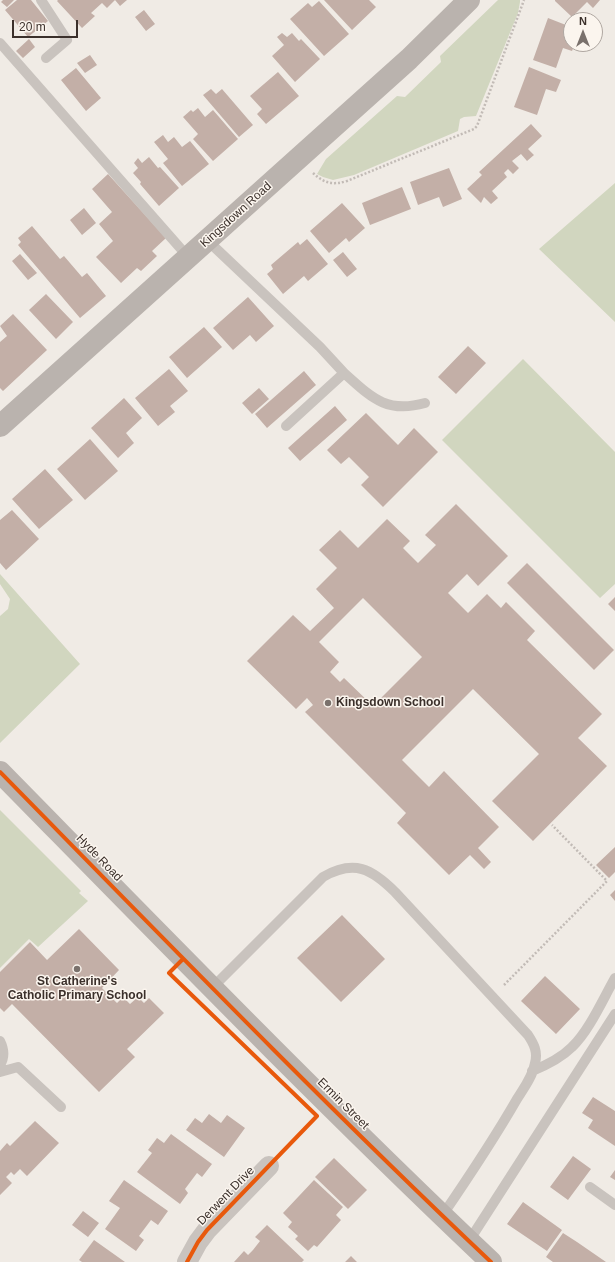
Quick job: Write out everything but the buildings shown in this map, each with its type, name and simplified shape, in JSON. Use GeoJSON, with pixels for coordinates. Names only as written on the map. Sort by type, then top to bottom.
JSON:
{"type":"FeatureCollection","features":[{"type":"Feature","properties":{"kind":"main road","name":"Kingsdown Road"},"geometry":{"type":"LineString","coordinates":[[0,426],[208,241],[409,59],[469,0]]}},
{"type":"Feature","properties":{"kind":"main road","name":"Hyde Road"},"geometry":{"type":"LineString","coordinates":[[0,772],[183,959]]}},
{"type":"Feature","properties":{"kind":"main road","name":"Ermin Street"},"geometry":{"type":"LineString","coordinates":[[183,959],[442,1216],[491,1262]]}},
{"type":"Feature","properties":{"kind":"street","name":"Derwent Drive"},"geometry":{"type":"LineString","coordinates":[[187,1262],[198,1242],[207,1230],[269,1166]]}},
{"type":"Feature","properties":{"kind":"lane"},"geometry":{"type":"LineString","coordinates":[[41,0],[67,40],[46,58]]}},
{"type":"Feature","properties":{"kind":"lane"},"geometry":{"type":"LineString","coordinates":[[0,43],[189,258]]}},
{"type":"Feature","properties":{"kind":"lane"},"geometry":{"type":"LineString","coordinates":[[208,241],[320,347],[344,373],[377,401],[387,405],[411,407],[425,403]]}},
{"type":"Feature","properties":{"kind":"lane"},"geometry":{"type":"LineString","coordinates":[[286,426],[344,373]]}},
{"type":"Feature","properties":{"kind":"lane"},"geometry":{"type":"LineString","coordinates":[[212,988],[323,877],[332,872],[342,868],[357,868],[370,872],[380,878],[395,892],[528,1035],[534,1044],[536,1053],[535,1064],[532,1071],[503,1125],[442,1216]]}},
{"type":"Feature","properties":{"kind":"lane"},"geometry":{"type":"LineString","coordinates":[[532,1071],[556,1060],[573,1047],[585,1032],[615,978]]}},
{"type":"Feature","properties":{"kind":"lane"},"geometry":{"type":"LineString","coordinates":[[469,1241],[615,1014]]}},
{"type":"Feature","properties":{"kind":"lane"},"geometry":{"type":"LineString","coordinates":[[0,1041],[4,1052],[4,1058],[0,1065]]}},
{"type":"Feature","properties":{"kind":"lane"},"geometry":{"type":"LineString","coordinates":[[0,1072],[18,1067],[61,1107]]}},
{"type":"Feature","properties":{"kind":"lane"},"geometry":{"type":"LineString","coordinates":[[590,1187],[615,1205]]}},
{"type":"Feature","properties":{"kind":"path"},"geometry":{"type":"LineString","coordinates":[[298,159],[319,178],[328,183],[337,184],[474,129],[477,126],[524,0]]}},
{"type":"Feature","properties":{"kind":"path"},"geometry":{"type":"LineString","coordinates":[[492,997],[607,881],[552,825]]}},
{"type":"Feature","properties":{"kind":"green space"},"geometry":{"type":"Polygon","coordinates":[[[498,0],[520,0],[520,2],[518,13],[476,116],[464,117],[460,119],[458,131],[354,175],[333,180],[317,174],[326,159],[397,96],[405,97],[441,62],[440,56],[498,0]]]}},
{"type":"Feature","properties":{"kind":"green space"},"geometry":{"type":"Polygon","coordinates":[[[615,183],[615,322],[539,249],[615,183]]]}},
{"type":"Feature","properties":{"kind":"green space"},"geometry":{"type":"Polygon","coordinates":[[[523,359],[615,452],[615,584],[600,598],[442,440],[523,359]]]}},
{"type":"Feature","properties":{"kind":"green space"},"geometry":{"type":"Polygon","coordinates":[[[0,574],[80,664],[0,743],[0,616],[8,609],[10,599],[0,584],[0,574]]]}},
{"type":"Feature","properties":{"kind":"green space"},"geometry":{"type":"Polygon","coordinates":[[[0,810],[81,891],[79,893],[88,901],[38,947],[29,939],[0,968],[0,810]]]}},
{"type":"Feature","properties":{"kind":"cycle path"},"geometry":{"type":"LineString","coordinates":[[0,772],[182,958],[366,1142],[491,1262]]}},
{"type":"Feature","properties":{"kind":"cycle path"},"geometry":{"type":"LineString","coordinates":[[183,959],[169,973],[317,1116],[207,1230],[198,1242],[187,1262]]}},
{"type":"Feature","properties":{"kind":"place","name":"Kingsdown School"},"geometry":{"type":"Point","coordinates":[328,703]}},
{"type":"Feature","properties":{"kind":"place","name":"St Catherine's Catholic Primary School"},"geometry":{"type":"Point","coordinates":[77,969]}}]}
